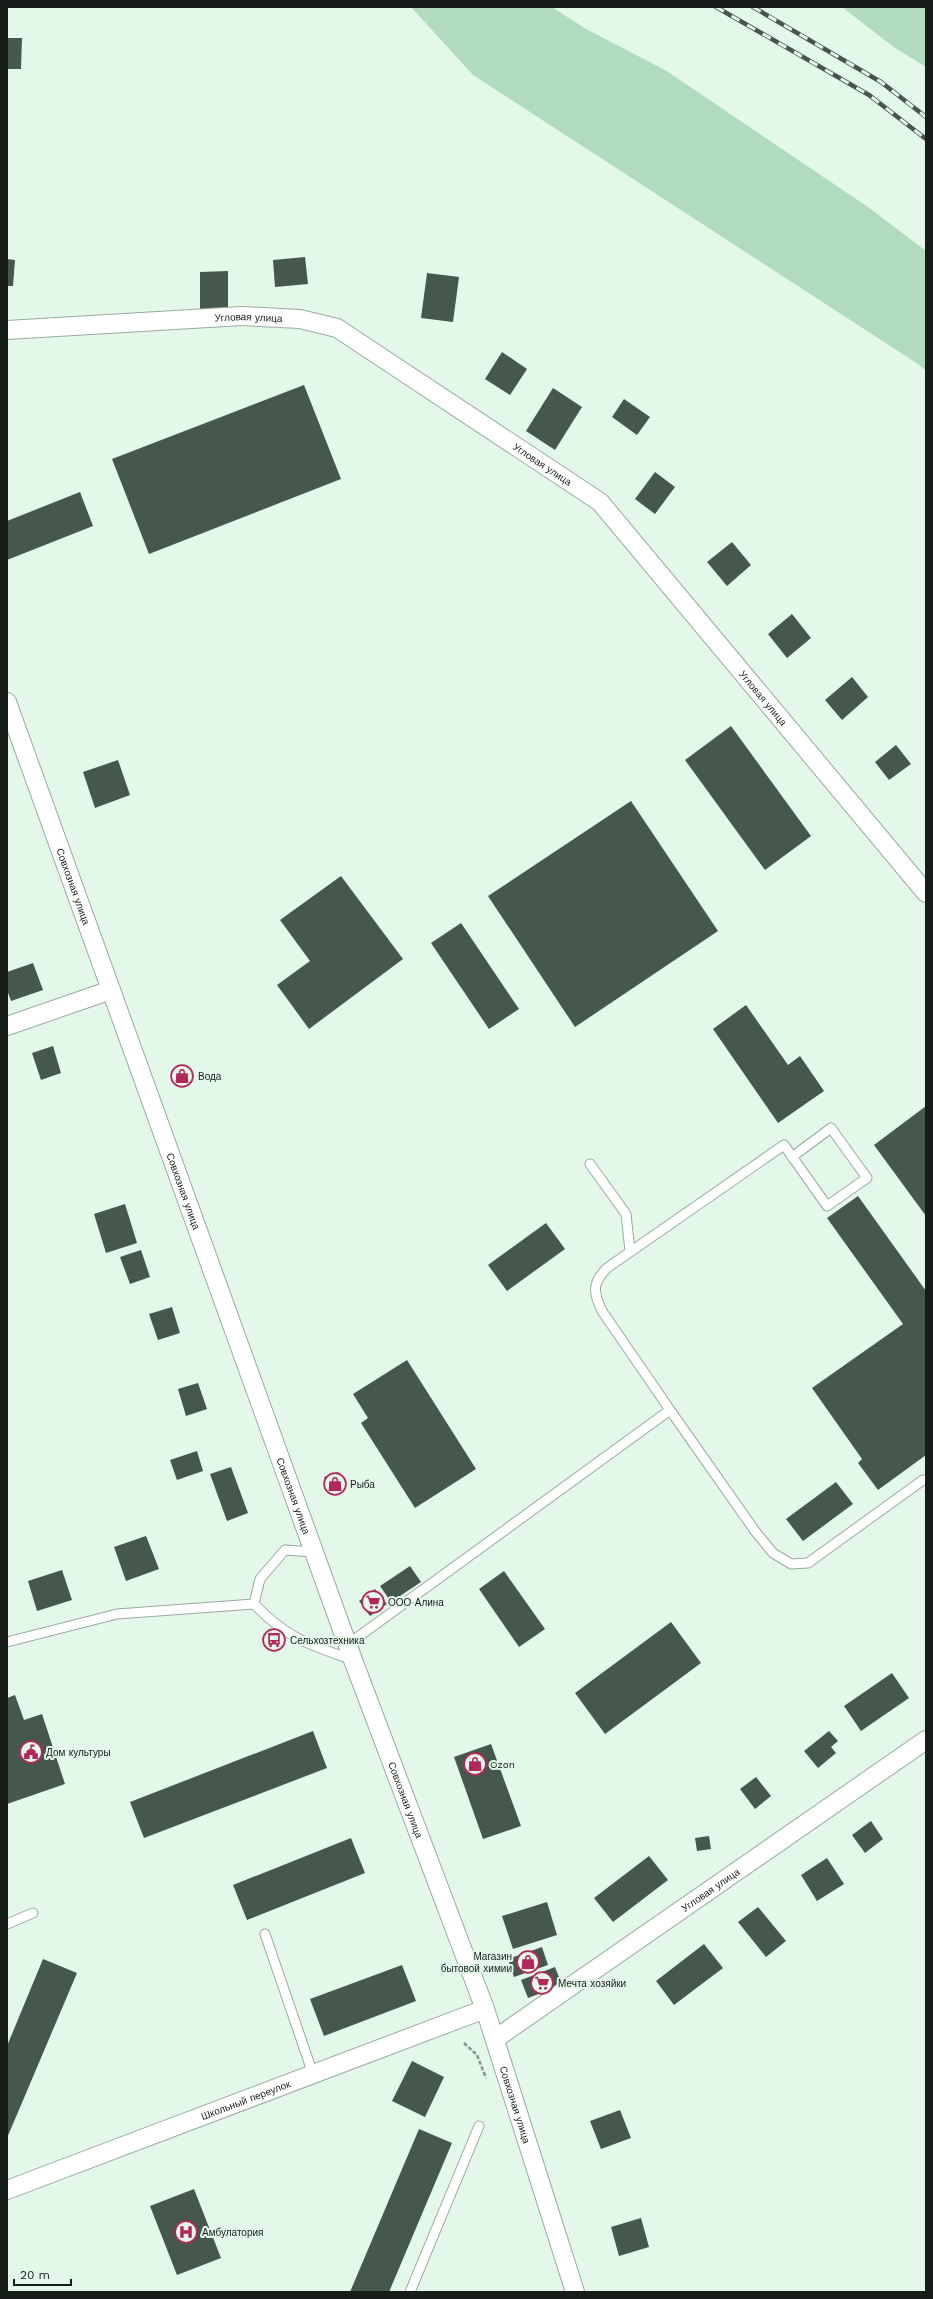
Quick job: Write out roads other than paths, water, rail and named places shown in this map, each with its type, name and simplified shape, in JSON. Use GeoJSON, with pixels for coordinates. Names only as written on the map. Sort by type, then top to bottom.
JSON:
{"type":"FeatureCollection","features":[{"type":"Feature","properties":{"kind":"street","name":"Угловая улица"},"geometry":{"type":"LineString","coordinates":[[7,330],[242,316],[300,319],[338,328],[600,502],[926,893]]}},
{"type":"Feature","properties":{"kind":"street","name":"Совхозная улица"},"geometry":{"type":"LineString","coordinates":[[7,702],[350,1653],[485,2009],[575,2292]]}},
{"type":"Feature","properties":{"kind":"street"},"geometry":{"type":"LineString","coordinates":[[7,1026],[111,990]]}},
{"type":"Feature","properties":{"kind":"street","name":"Угловая улица"},"geometry":{"type":"LineString","coordinates":[[495,2039],[926,1740]]}},
{"type":"Feature","properties":{"kind":"street","name":"Школьный переулок"},"geometry":{"type":"LineString","coordinates":[[7,2190],[485,2009]]}},
{"type":"Feature","properties":{"kind":"lane"},"geometry":{"type":"LineString","coordinates":[[792,1157],[831,1128],[867,1178],[827,1206],[792,1157],[784,1145],[607,1268],[598,1277],[594,1287],[597,1300],[602,1311],[755,1531],[774,1553],[792,1564],[808,1563],[923,1480]]}},
{"type":"Feature","properties":{"kind":"lane"},"geometry":{"type":"LineString","coordinates":[[590,1164],[626,1214],[630,1251]]}},
{"type":"Feature","properties":{"kind":"lane"},"geometry":{"type":"LineString","coordinates":[[254,1604],[271,1622],[299,1641],[350,1653],[670,1410]]}},
{"type":"Feature","properties":{"kind":"lane"},"geometry":{"type":"LineString","coordinates":[[254,1604],[260,1579],[285,1550],[314,1552]]}},
{"type":"Feature","properties":{"kind":"lane"},"geometry":{"type":"LineString","coordinates":[[7,1642],[117,1614],[254,1604]]}},
{"type":"Feature","properties":{"kind":"lane"},"geometry":{"type":"LineString","coordinates":[[7,1924],[33,1913]]}},
{"type":"Feature","properties":{"kind":"lane"},"geometry":{"type":"LineString","coordinates":[[265,1934],[313,2074]]}},
{"type":"Feature","properties":{"kind":"lane"},"geometry":{"type":"LineString","coordinates":[[410,2292],[479,2126]]}},
{"type":"Feature","properties":{"kind":"railway"},"geometry":{"type":"LineString","coordinates":[[716,7],[869,95],[926,139]]}},
{"type":"Feature","properties":{"kind":"railway"},"geometry":{"type":"LineString","coordinates":[[753,7],[881,82],[926,117]]}},
{"type":"Feature","properties":{"kind":"place","name":"Вода"},"geometry":{"type":"Point","coordinates":[182,1076]}},
{"type":"Feature","properties":{"kind":"place","name":"Рыба"},"geometry":{"type":"Point","coordinates":[335,1484]}},
{"type":"Feature","properties":{"kind":"place","name":"ООО Алина"},"geometry":{"type":"Point","coordinates":[373,1602]}},
{"type":"Feature","properties":{"kind":"place","name":"Сельхозтехника"},"geometry":{"type":"Point","coordinates":[274,1640]}},
{"type":"Feature","properties":{"kind":"place","name":"Дом культуры"},"geometry":{"type":"Point","coordinates":[31,1752]}},
{"type":"Feature","properties":{"kind":"place","name":"Ozon"},"geometry":{"type":"Point","coordinates":[475,1764]}},
{"type":"Feature","properties":{"kind":"place","name":"Магазин бытовой химии"},"geometry":{"type":"Point","coordinates":[528,1962]}},
{"type":"Feature","properties":{"kind":"place","name":"Мечта хозяйки"},"geometry":{"type":"Point","coordinates":[542,1983]}},
{"type":"Feature","properties":{"kind":"place","name":"Амбулатория"},"geometry":{"type":"Point","coordinates":[186,2232]}}]}
